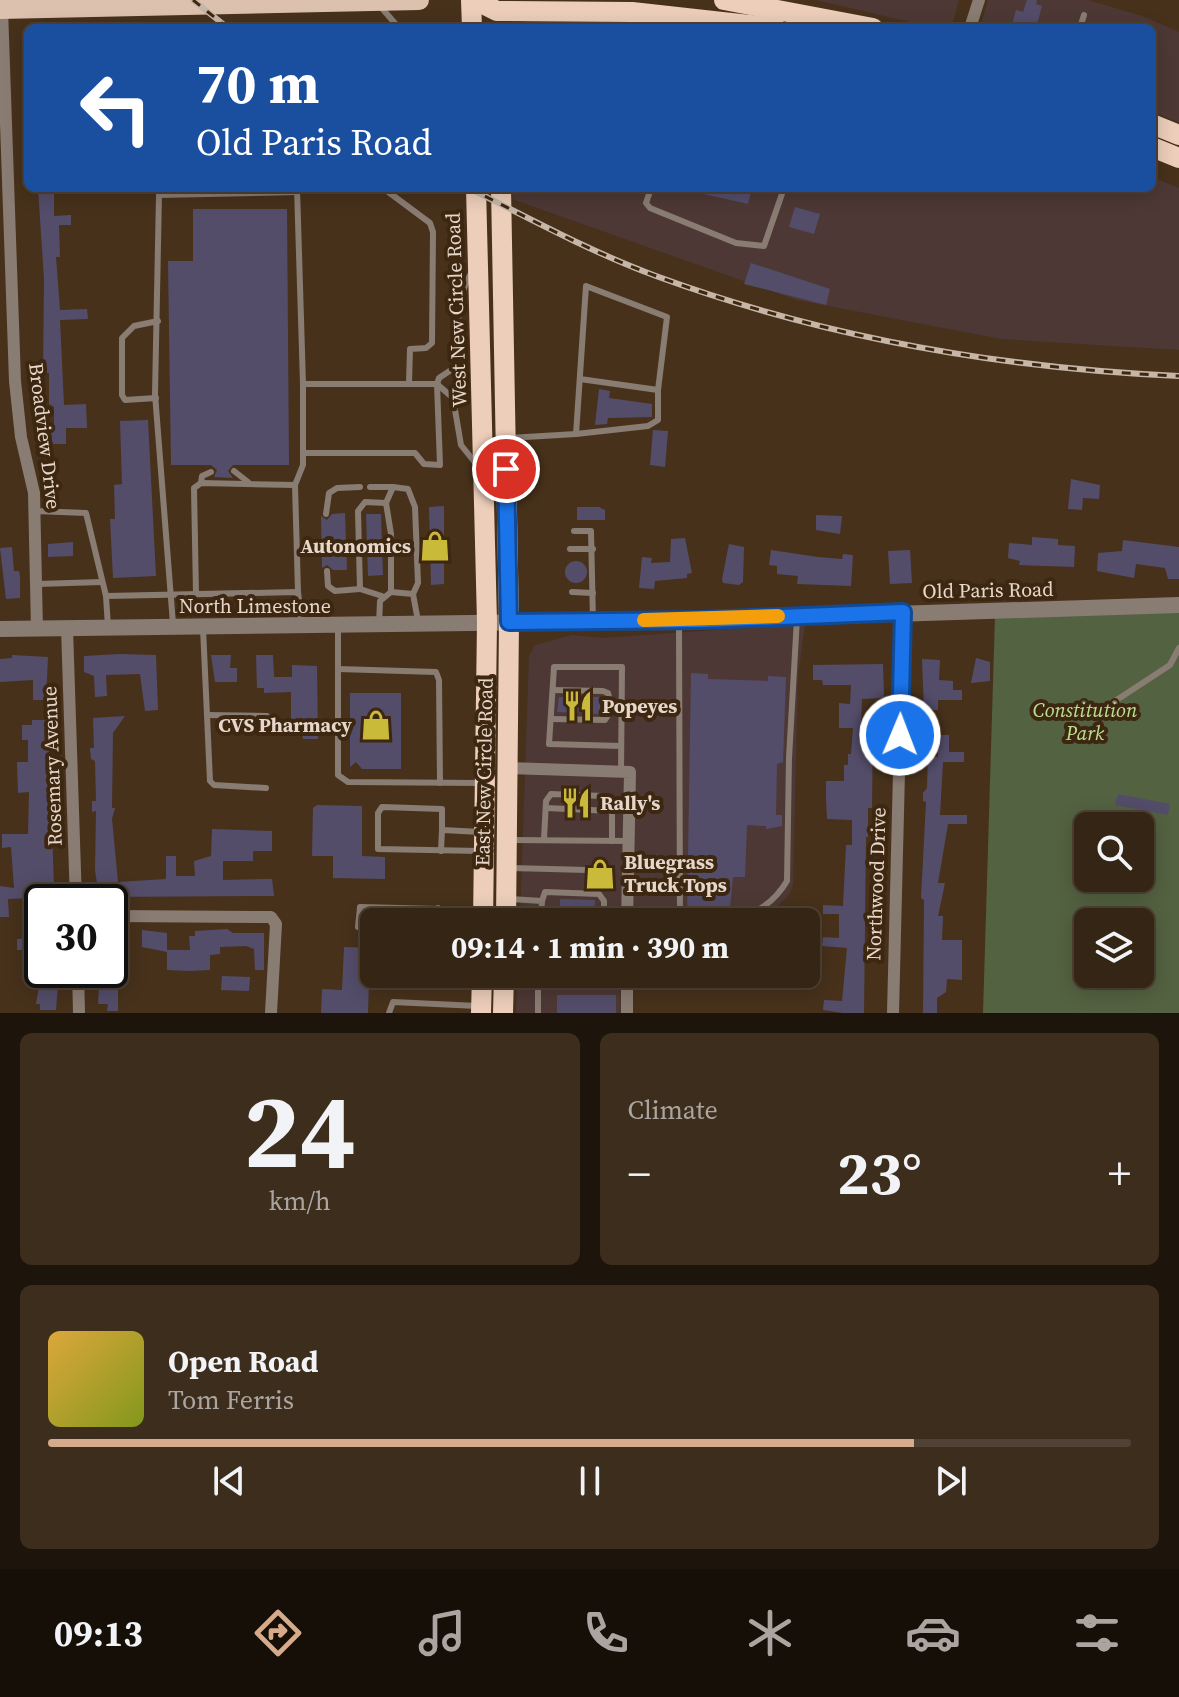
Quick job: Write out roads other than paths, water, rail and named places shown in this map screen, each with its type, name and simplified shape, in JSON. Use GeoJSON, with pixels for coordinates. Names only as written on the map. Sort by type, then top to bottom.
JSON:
{"type":"FeatureCollection","features":[{"type":"Feature","properties":{"kind":"highway"},"geometry":{"type":"LineString","coordinates":[[472,24],[473,0],[497,13],[632,12],[776,18],[834,24]]}},
{"type":"Feature","properties":{"kind":"highway"},"geometry":{"type":"LineString","coordinates":[[724,0],[776,18]]}},
{"type":"Feature","properties":{"kind":"highway"},"geometry":{"type":"LineString","coordinates":[[1156,126],[1179,135]]}},
{"type":"Feature","properties":{"kind":"highway"},"geometry":{"type":"LineString","coordinates":[[1156,149],[1179,158]]}},
{"type":"Feature","properties":{"kind":"highway","name":"West New Circle Road"},"geometry":{"type":"LineString","coordinates":[[476,192],[487,622]]}},
{"type":"Feature","properties":{"kind":"highway"},"geometry":{"type":"LineString","coordinates":[[501,192],[509,622]]}},
{"type":"Feature","properties":{"kind":"highway","name":"East New Circle Road"},"geometry":{"type":"LineString","coordinates":[[483,908],[487,622]]}},
{"type":"Feature","properties":{"kind":"highway","name":"East New Circle Road"},"geometry":{"type":"LineString","coordinates":[[506,908],[509,622]]}},
{"type":"Feature","properties":{"kind":"highway"},"geometry":{"type":"LineString","coordinates":[[481,1010],[482,988]]}},
{"type":"Feature","properties":{"kind":"highway"},"geometry":{"type":"LineString","coordinates":[[503,1013],[504,988]]}},
{"type":"Feature","properties":{"kind":"main road"},"geometry":{"type":"LineString","coordinates":[[1,9],[419,0]]}},
{"type":"Feature","properties":{"kind":"street"},"geometry":{"type":"LineString","coordinates":[[971,24],[979,0]]}},
{"type":"Feature","properties":{"kind":"street","name":"Broadview Drive"},"geometry":{"type":"LineString","coordinates":[[1,9],[15,381],[35,511],[37,629]]}},
{"type":"Feature","properties":{"kind":"street","name":"Old Paris Road"},"geometry":{"type":"LineString","coordinates":[[509,622],[1179,605]]}},
{"type":"Feature","properties":{"kind":"street","name":"Northwood Drive"},"geometry":{"type":"LineString","coordinates":[[893,1013],[903,612]]}},
{"type":"Feature","properties":{"kind":"street","name":"North Limestone"},"geometry":{"type":"LineString","coordinates":[[0,629],[203,624],[338,627],[509,622]]}},
{"type":"Feature","properties":{"kind":"street","name":"Rosemary Avenue"},"geometry":{"type":"LineString","coordinates":[[67,628],[75,884]]}},
{"type":"Feature","properties":{"kind":"street"},"geometry":{"type":"LineString","coordinates":[[508,768],[630,772],[627,908]]}},
{"type":"Feature","properties":{"kind":"street"},"geometry":{"type":"LineString","coordinates":[[128,916],[271,917],[276,924],[271,1013]]}},
{"type":"Feature","properties":{"kind":"street"},"geometry":{"type":"LineString","coordinates":[[78,988],[79,1013]]}},
{"type":"Feature","properties":{"kind":"street"},"geometry":{"type":"LineString","coordinates":[[627,988],[627,1013]]}},
{"type":"Feature","properties":{"kind":"lane"},"geometry":{"type":"LineString","coordinates":[[376,1],[396,24]]}},
{"type":"Feature","properties":{"kind":"lane"},"geometry":{"type":"LineString","coordinates":[[1081,24],[1084,15]]}},
{"type":"Feature","properties":{"kind":"lane"},"geometry":{"type":"LineString","coordinates":[[158,192],[156,398],[173,625]]}},
{"type":"Feature","properties":{"kind":"lane"},"geometry":{"type":"LineString","coordinates":[[297,192],[303,465],[295,485],[302,625]]}},
{"type":"Feature","properties":{"kind":"lane"},"geometry":{"type":"LineString","coordinates":[[388,192],[430,223],[433,232],[432,343],[426,348],[410,349],[409,383]]}},
{"type":"Feature","properties":{"kind":"lane"},"geometry":{"type":"LineString","coordinates":[[650,192],[646,203],[650,208],[736,243],[764,246],[783,192]]}},
{"type":"Feature","properties":{"kind":"lane"},"geometry":{"type":"LineString","coordinates":[[303,453],[415,453],[424,464],[440,465],[437,384],[439,378],[454,368],[461,290],[478,262]]}},
{"type":"Feature","properties":{"kind":"lane"},"geometry":{"type":"LineString","coordinates":[[506,438],[576,434],[648,426],[658,420],[658,390],[667,317],[586,286],[576,434]]}},
{"type":"Feature","properties":{"kind":"lane"},"geometry":{"type":"LineString","coordinates":[[156,398],[125,400],[122,395],[122,338],[126,331],[158,321]]}},
{"type":"Feature","properties":{"kind":"lane"},"geometry":{"type":"LineString","coordinates":[[580,379],[658,390]]}},
{"type":"Feature","properties":{"kind":"lane"},"geometry":{"type":"LineString","coordinates":[[303,384],[437,384],[453,398],[461,445],[467,457],[484,471]]}},
{"type":"Feature","properties":{"kind":"lane"},"geometry":{"type":"LineString","coordinates":[[234,471],[248,482]]}},
{"type":"Feature","properties":{"kind":"lane"},"geometry":{"type":"LineString","coordinates":[[201,483],[202,476],[211,472]]}},
{"type":"Feature","properties":{"kind":"lane"},"geometry":{"type":"LineString","coordinates":[[196,594],[194,488],[201,483],[295,485]]}},
{"type":"Feature","properties":{"kind":"lane"},"geometry":{"type":"LineString","coordinates":[[326,514],[329,493],[337,488],[360,487]]}},
{"type":"Feature","properties":{"kind":"lane"},"geometry":{"type":"LineString","coordinates":[[370,487],[408,489],[415,507],[418,583],[413,594],[418,624]]}},
{"type":"Feature","properties":{"kind":"lane"},"geometry":{"type":"LineString","coordinates":[[391,592],[391,534],[386,503],[393,487]]}},
{"type":"Feature","properties":{"kind":"lane"},"geometry":{"type":"LineString","coordinates":[[360,589],[358,511],[365,502],[386,503]]}},
{"type":"Feature","properties":{"kind":"lane"},"geometry":{"type":"LineString","coordinates":[[35,511],[86,513],[106,596],[108,627]]}},
{"type":"Feature","properties":{"kind":"lane"},"geometry":{"type":"LineString","coordinates":[[574,531],[591,531],[593,621]]}},
{"type":"Feature","properties":{"kind":"lane"},"geometry":{"type":"LineString","coordinates":[[570,549],[593,549]]}},
{"type":"Feature","properties":{"kind":"lane"},"geometry":{"type":"LineString","coordinates":[[327,571],[328,586],[335,591],[360,589],[382,596],[391,592],[413,594]]}},
{"type":"Feature","properties":{"kind":"lane"},"geometry":{"type":"LineString","coordinates":[[37,584],[102,582]]}},
{"type":"Feature","properties":{"kind":"lane"},"geometry":{"type":"LineString","coordinates":[[106,596],[298,592]]}},
{"type":"Feature","properties":{"kind":"lane"},"geometry":{"type":"LineString","coordinates":[[572,592],[593,593]]}},
{"type":"Feature","properties":{"kind":"lane"},"geometry":{"type":"LineString","coordinates":[[379,625],[382,596]]}},
{"type":"Feature","properties":{"kind":"lane"},"geometry":{"type":"LineString","coordinates":[[763,908],[778,895],[787,881],[789,758],[798,615]]}},
{"type":"Feature","properties":{"kind":"lane"},"geometry":{"type":"LineString","coordinates":[[679,620],[680,908]]}},
{"type":"Feature","properties":{"kind":"lane"},"geometry":{"type":"LineString","coordinates":[[203,624],[210,781],[214,785],[266,788]]}},
{"type":"Feature","properties":{"kind":"lane"},"geometry":{"type":"LineString","coordinates":[[338,627],[338,775],[348,782],[485,783]]}},
{"type":"Feature","properties":{"kind":"lane"},"geometry":{"type":"LineString","coordinates":[[1109,705],[1170,665],[1179,648]]}},
{"type":"Feature","properties":{"kind":"lane"},"geometry":{"type":"LineString","coordinates":[[1170,665],[1179,670]]}},
{"type":"Feature","properties":{"kind":"lane"},"geometry":{"type":"LineString","coordinates":[[621,746],[549,744],[554,667],[622,667],[621,772]]}},
{"type":"Feature","properties":{"kind":"lane"},"geometry":{"type":"LineString","coordinates":[[338,669],[436,672],[439,680],[440,783]]}},
{"type":"Feature","properties":{"kind":"lane"},"geometry":{"type":"LineString","coordinates":[[551,719],[596,722],[605,720],[612,709],[608,693],[603,691],[553,690]]}},
{"type":"Feature","properties":{"kind":"lane"},"geometry":{"type":"LineString","coordinates":[[207,715],[267,716]]}},
{"type":"Feature","properties":{"kind":"lane"},"geometry":{"type":"LineString","coordinates":[[544,839],[546,808],[551,794],[591,794],[605,798],[612,811],[612,841]]}},
{"type":"Feature","properties":{"kind":"lane"},"geometry":{"type":"LineString","coordinates":[[441,851],[442,809],[382,807],[378,813],[378,849],[441,851],[484,842]]}},
{"type":"Feature","properties":{"kind":"lane"},"geometry":{"type":"LineString","coordinates":[[546,808],[612,811]]}},
{"type":"Feature","properties":{"kind":"lane"},"geometry":{"type":"LineString","coordinates":[[442,830],[484,842]]}},
{"type":"Feature","properties":{"kind":"lane"},"geometry":{"type":"LineString","coordinates":[[508,840],[629,841]]}},
{"type":"Feature","properties":{"kind":"lane"},"geometry":{"type":"LineString","coordinates":[[507,868],[587,870]]}},
{"type":"Feature","properties":{"kind":"lane"},"geometry":{"type":"LineString","coordinates":[[542,908],[545,892],[599,894],[604,908]]}},
{"type":"Feature","properties":{"kind":"lane"},"geometry":{"type":"LineString","coordinates":[[506,899],[542,901]]}},
{"type":"Feature","properties":{"kind":"lane"},"geometry":{"type":"LineString","coordinates":[[360,927],[357,909],[360,907],[438,908]]}},
{"type":"Feature","properties":{"kind":"lane"},"geometry":{"type":"LineString","coordinates":[[538,988],[538,1013]]}},
{"type":"Feature","properties":{"kind":"lane"},"geometry":{"type":"LineString","coordinates":[[389,1013],[393,1002],[481,1010]]}},
{"type":"Feature","properties":{"kind":"lane"},"geometry":{"type":"LineString","coordinates":[[421,1004],[421,1013]]}},
{"type":"Feature","properties":{"kind":"railway"},"geometry":{"type":"LineString","coordinates":[[193,0],[223,24]]}},
{"type":"Feature","properties":{"kind":"railway"},"geometry":{"type":"LineString","coordinates":[[477,192],[632,267],[784,317],[849,333],[979,357],[1046,366],[1179,376]]}},
{"type":"Feature","properties":{"kind":"place","name":"Autonomics"},"geometry":{"type":"Point","coordinates":[435,546]}},
{"type":"Feature","properties":{"kind":"place","name":"Popeyes"},"geometry":{"type":"Point","coordinates":[578,706]}},
{"type":"Feature","properties":{"kind":"place","name":"CVS Pharmacy"},"geometry":{"type":"Point","coordinates":[376,725]}},
{"type":"Feature","properties":{"kind":"place","name":"Rally's"},"geometry":{"type":"Point","coordinates":[576,803]}},
{"type":"Feature","properties":{"kind":"place","name":"Bluegrass Truck Tops"},"geometry":{"type":"Point","coordinates":[600,874]}},
{"type":"Feature","properties":{"kind":"park label","name":"Constitution Park"},"geometry":{"type":"Point","coordinates":[1085,722]}}]}
